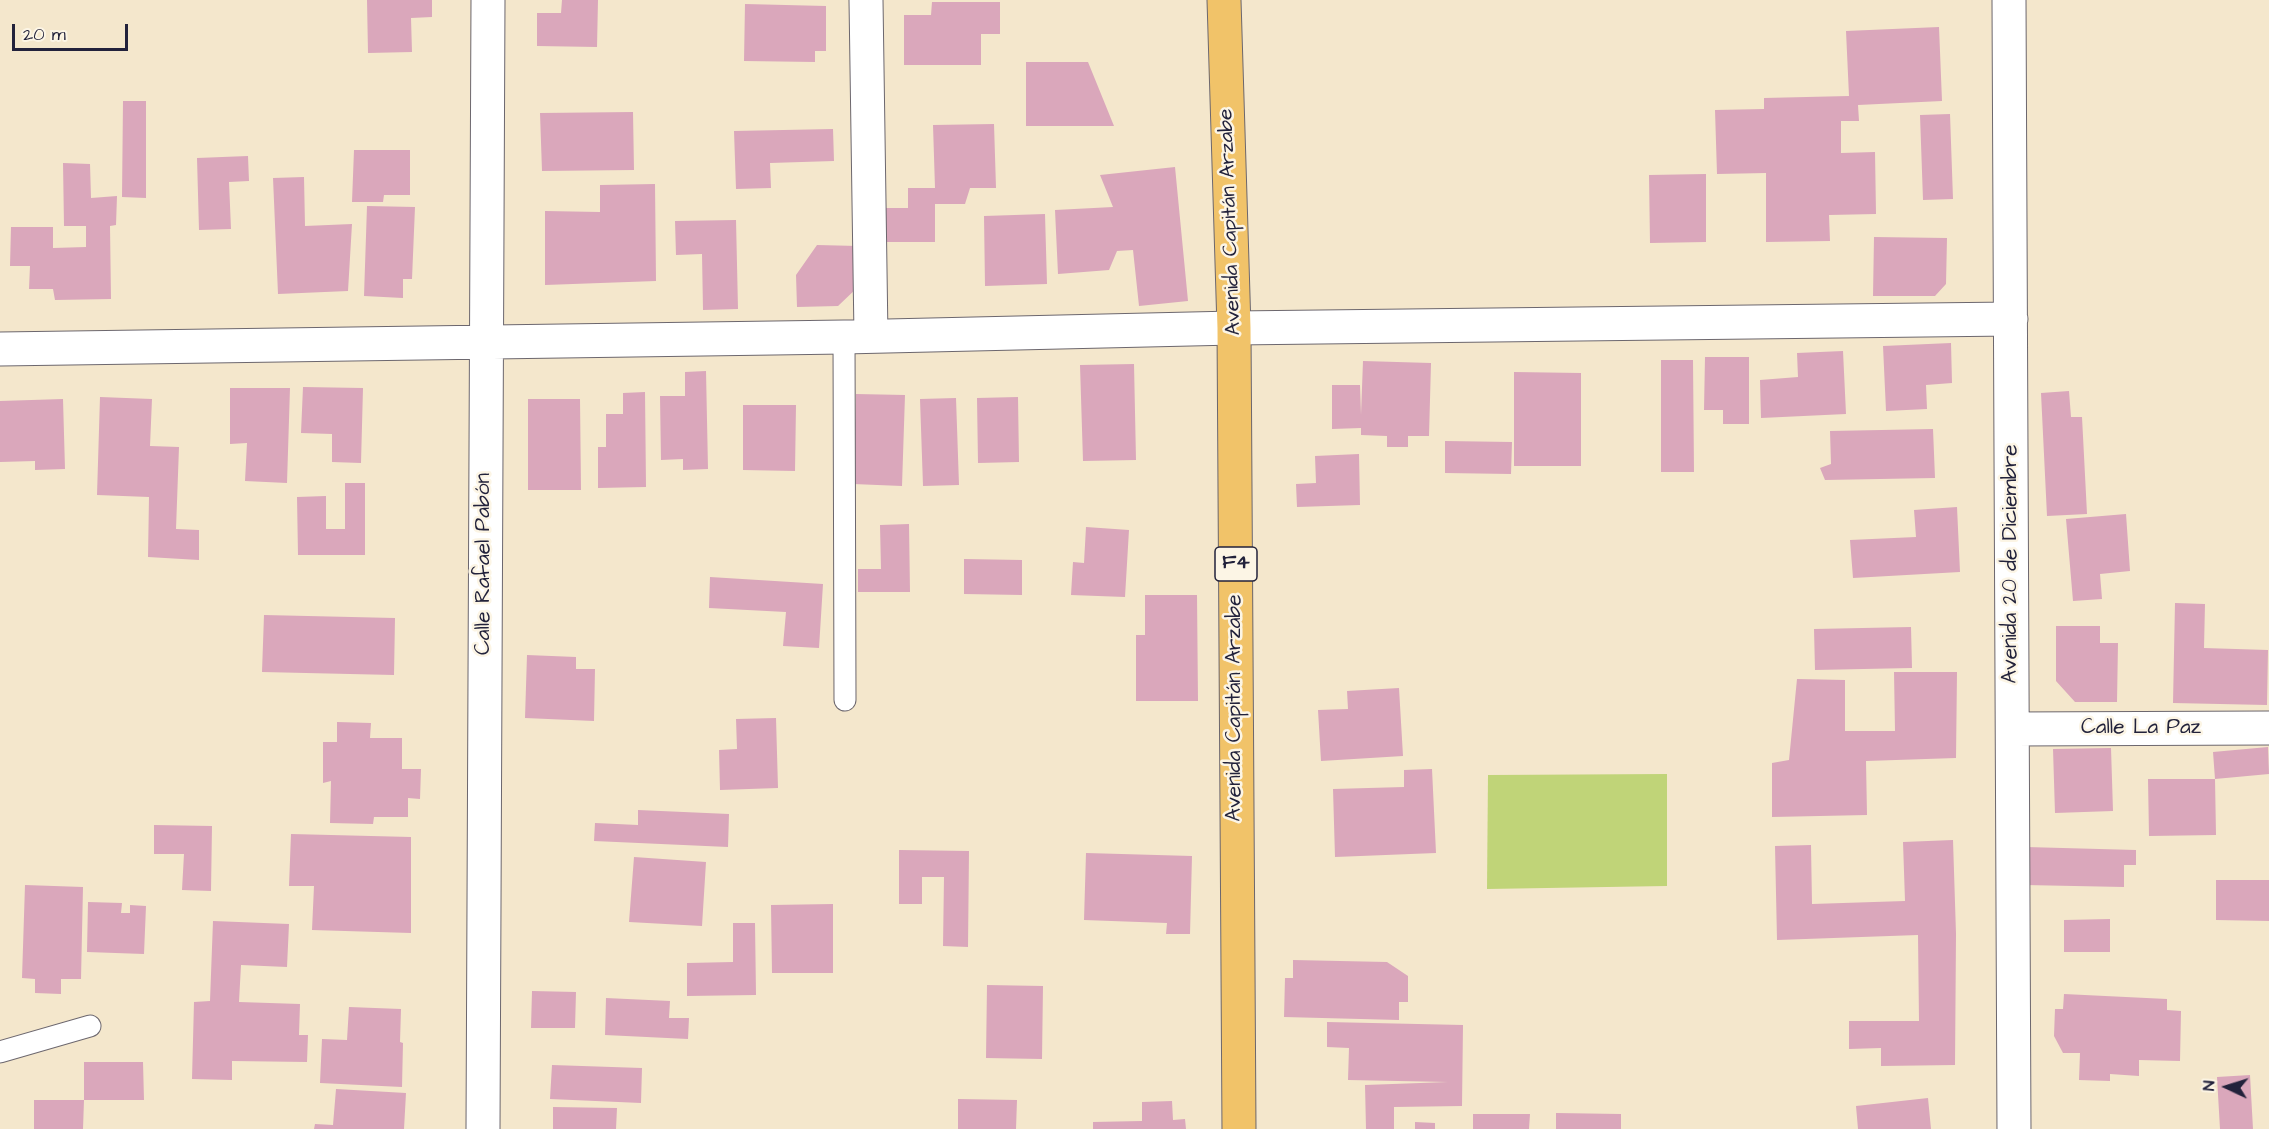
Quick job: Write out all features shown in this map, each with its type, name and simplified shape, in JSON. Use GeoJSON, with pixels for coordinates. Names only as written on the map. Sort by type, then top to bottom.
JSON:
{"type":"FeatureCollection","features":[{"type":"Feature","properties":{"kind":"highway","name":"Avenida Capitán Arzabe"},"geometry":{"type":"LineString","coordinates":[[1224,0],[1234,328],[1239,1129]]}},
{"type":"Feature","properties":{"kind":"street","name":"Calle Rafael Pabón"},"geometry":{"type":"LineString","coordinates":[[483,1129],[488,0]]}},
{"type":"Feature","properties":{"kind":"street"},"geometry":{"type":"LineString","coordinates":[[858,337],[866,0]]}},
{"type":"Feature","properties":{"kind":"street","name":"Avenida 20 de Diciembre"},"geometry":{"type":"LineString","coordinates":[[2009,0],[2014,1129]]}},
{"type":"Feature","properties":{"kind":"street"},"geometry":{"type":"LineString","coordinates":[[0,349],[858,337],[1234,328],[2011,319]]}},
{"type":"Feature","properties":{"kind":"street","name":"Calle La Paz"},"geometry":{"type":"LineString","coordinates":[[2013,729],[2269,728]]}},
{"type":"Feature","properties":{"kind":"lane"},"geometry":{"type":"LineString","coordinates":[[845,700],[858,337]]}},
{"type":"Feature","properties":{"kind":"lane"},"geometry":{"type":"LineString","coordinates":[[0,1052],[90,1026]]}},
{"type":"Feature","properties":{"kind":"green space"},"geometry":{"type":"Polygon","coordinates":[[[1667,774],[1667,886],[1487,889],[1488,775],[1667,774]]]}},
{"type":"Feature","properties":{"kind":"building"},"geometry":{"type":"Polygon","coordinates":[[[367,0],[432,0],[432,17],[411,18],[412,52],[368,53],[367,0]]]}},
{"type":"Feature","properties":{"kind":"building"},"geometry":{"type":"Polygon","coordinates":[[[562,0],[598,0],[597,47],[537,46],[537,13],[561,13],[562,0]]]}},
{"type":"Feature","properties":{"kind":"building"},"geometry":{"type":"Polygon","coordinates":[[[932,2],[1000,2],[1000,34],[981,34],[981,65],[904,65],[904,15],[931,15],[932,2]]]}},
{"type":"Feature","properties":{"kind":"building"},"geometry":{"type":"Polygon","coordinates":[[[745,4],[826,6],[826,51],[815,51],[815,62],[744,61],[745,4]]]}},
{"type":"Feature","properties":{"kind":"building"},"geometry":{"type":"Polygon","coordinates":[[[1939,27],[1942,101],[1858,105],[1859,121],[1841,121],[1841,153],[1875,152],[1876,214],[1829,215],[1830,241],[1766,242],[1766,173],[1717,174],[1715,110],[1764,109],[1764,98],[1849,96],[1846,31],[1939,27]]]}},
{"type":"Feature","properties":{"kind":"building"},"geometry":{"type":"Polygon","coordinates":[[[1026,62],[1088,62],[1114,126],[1026,126],[1026,62]]]}},
{"type":"Feature","properties":{"kind":"building"},"geometry":{"type":"Polygon","coordinates":[[[123,101],[146,101],[146,198],[122,197],[123,101]]]}},
{"type":"Feature","properties":{"kind":"building"},"geometry":{"type":"Polygon","coordinates":[[[633,112],[634,170],[542,171],[540,113],[633,112]]]}},
{"type":"Feature","properties":{"kind":"building"},"geometry":{"type":"Polygon","coordinates":[[[1950,114],[1953,199],[1923,200],[1920,115],[1950,114]]]}},
{"type":"Feature","properties":{"kind":"building"},"geometry":{"type":"Polygon","coordinates":[[[994,124],[996,188],[970,188],[965,204],[935,204],[935,242],[883,242],[883,208],[908,208],[908,188],[935,188],[933,125],[994,124]]]}},
{"type":"Feature","properties":{"kind":"building"},"geometry":{"type":"Polygon","coordinates":[[[833,129],[834,161],[770,163],[771,188],[736,189],[734,131],[833,129]]]}},
{"type":"Feature","properties":{"kind":"building"},"geometry":{"type":"Polygon","coordinates":[[[354,150],[410,150],[410,195],[384,195],[383,202],[352,202],[354,150]]]}},
{"type":"Feature","properties":{"kind":"building"},"geometry":{"type":"Polygon","coordinates":[[[248,156],[249,181],[229,182],[231,229],[199,230],[197,158],[248,156]]]}},
{"type":"Feature","properties":{"kind":"building"},"geometry":{"type":"Polygon","coordinates":[[[63,163],[90,164],[91,198],[117,196],[116,225],[110,226],[111,299],[55,300],[53,289],[29,289],[30,266],[10,266],[11,227],[53,227],[53,248],[86,247],[86,226],[64,226],[63,163]]]}},
{"type":"Feature","properties":{"kind":"building"},"geometry":{"type":"Polygon","coordinates":[[[1175,167],[1188,301],[1139,306],[1133,250],[1117,251],[1109,270],[1058,274],[1055,210],[1113,207],[1100,175],[1175,167]]]}},
{"type":"Feature","properties":{"kind":"building"},"geometry":{"type":"Polygon","coordinates":[[[1706,174],[1706,242],[1650,243],[1649,175],[1706,174]]]}},
{"type":"Feature","properties":{"kind":"building"},"geometry":{"type":"Polygon","coordinates":[[[304,177],[305,226],[352,224],[348,291],[278,294],[273,178],[304,177]]]}},
{"type":"Feature","properties":{"kind":"building"},"geometry":{"type":"Polygon","coordinates":[[[655,184],[656,281],[545,285],[545,211],[600,212],[600,185],[655,184]]]}},
{"type":"Feature","properties":{"kind":"building"},"geometry":{"type":"Polygon","coordinates":[[[367,206],[415,207],[412,279],[403,279],[403,298],[364,296],[367,206]]]}},
{"type":"Feature","properties":{"kind":"building"},"geometry":{"type":"Polygon","coordinates":[[[1045,214],[1047,284],[985,286],[984,216],[1045,214]]]}},
{"type":"Feature","properties":{"kind":"building"},"geometry":{"type":"Polygon","coordinates":[[[736,220],[738,309],[703,310],[702,254],[676,255],[675,221],[736,220]]]}},
{"type":"Feature","properties":{"kind":"building"},"geometry":{"type":"Polygon","coordinates":[[[1874,237],[1947,238],[1946,284],[1935,296],[1873,296],[1874,237]]]}},
{"type":"Feature","properties":{"kind":"building"},"geometry":{"type":"Polygon","coordinates":[[[817,245],[858,246],[858,287],[838,306],[797,307],[796,275],[817,245]]]}},
{"type":"Feature","properties":{"kind":"building"},"geometry":{"type":"Polygon","coordinates":[[[1951,343],[1952,383],[1926,385],[1927,409],[1886,411],[1883,346],[1951,343]]]}},
{"type":"Feature","properties":{"kind":"building"},"geometry":{"type":"Polygon","coordinates":[[[1843,351],[1846,414],[1761,418],[1760,380],[1798,377],[1797,353],[1843,351]]]}},
{"type":"Feature","properties":{"kind":"building"},"geometry":{"type":"Polygon","coordinates":[[[1705,357],[1749,357],[1749,424],[1723,424],[1723,410],[1704,410],[1705,357]]]}},
{"type":"Feature","properties":{"kind":"building"},"geometry":{"type":"Polygon","coordinates":[[[1661,360],[1693,360],[1694,472],[1661,472],[1661,360]]]}},
{"type":"Feature","properties":{"kind":"building"},"geometry":{"type":"Polygon","coordinates":[[[1363,361],[1431,363],[1429,436],[1408,436],[1408,447],[1387,447],[1387,436],[1361,435],[1361,428],[1332,429],[1332,385],[1360,385],[1361,415],[1363,361]]]}},
{"type":"Feature","properties":{"kind":"building"},"geometry":{"type":"Polygon","coordinates":[[[1134,364],[1136,460],[1083,461],[1080,365],[1134,364]]]}},
{"type":"Feature","properties":{"kind":"building"},"geometry":{"type":"Polygon","coordinates":[[[706,371],[708,469],[683,470],[683,459],[661,460],[660,396],[685,396],[685,372],[706,371]]]}},
{"type":"Feature","properties":{"kind":"building"},"geometry":{"type":"Polygon","coordinates":[[[1514,372],[1581,373],[1581,466],[1514,466],[1514,372]]]}},
{"type":"Feature","properties":{"kind":"building"},"geometry":{"type":"Polygon","coordinates":[[[303,387],[363,388],[361,463],[332,462],[332,434],[301,433],[303,387]]]}},
{"type":"Feature","properties":{"kind":"building"},"geometry":{"type":"Polygon","coordinates":[[[230,388],[290,388],[287,483],[245,481],[247,443],[230,444],[230,388]]]}},
{"type":"Feature","properties":{"kind":"building"},"geometry":{"type":"Polygon","coordinates":[[[2069,391],[2071,417],[2082,417],[2087,514],[2047,516],[2041,393],[2069,391]]]}},
{"type":"Feature","properties":{"kind":"building"},"geometry":{"type":"Polygon","coordinates":[[[645,392],[646,487],[598,488],[598,447],[606,447],[606,414],[623,414],[623,393],[645,392]]]}},
{"type":"Feature","properties":{"kind":"building"},"geometry":{"type":"Polygon","coordinates":[[[856,394],[905,395],[902,486],[853,484],[856,394]]]}},
{"type":"Feature","properties":{"kind":"building"},"geometry":{"type":"Polygon","coordinates":[[[100,397],[152,399],[150,446],[179,447],[176,529],[199,530],[199,560],[148,557],[149,497],[97,495],[100,397]]]}},
{"type":"Feature","properties":{"kind":"building"},"geometry":{"type":"Polygon","coordinates":[[[1018,397],[1019,462],[978,463],[977,398],[1018,397]]]}},
{"type":"Feature","properties":{"kind":"building"},"geometry":{"type":"Polygon","coordinates":[[[956,398],[959,485],[923,486],[920,399],[956,398]]]}},
{"type":"Feature","properties":{"kind":"building"},"geometry":{"type":"Polygon","coordinates":[[[63,399],[65,469],[35,470],[35,461],[0,462],[0,401],[63,399]]]}},
{"type":"Feature","properties":{"kind":"building"},"geometry":{"type":"Polygon","coordinates":[[[528,399],[580,399],[581,490],[528,490],[528,399]]]}},
{"type":"Feature","properties":{"kind":"building"},"geometry":{"type":"Polygon","coordinates":[[[743,405],[796,405],[795,471],[743,470],[743,405]]]}},
{"type":"Feature","properties":{"kind":"building"},"geometry":{"type":"Polygon","coordinates":[[[1933,429],[1935,478],[1825,480],[1820,468],[1831,464],[1830,431],[1933,429]]]}},
{"type":"Feature","properties":{"kind":"building"},"geometry":{"type":"Polygon","coordinates":[[[1445,441],[1512,442],[1511,474],[1445,473],[1445,441]]]}},
{"type":"Feature","properties":{"kind":"building"},"geometry":{"type":"Polygon","coordinates":[[[1359,454],[1360,505],[1297,507],[1296,484],[1316,483],[1315,456],[1359,454]]]}},
{"type":"Feature","properties":{"kind":"building"},"geometry":{"type":"Polygon","coordinates":[[[345,483],[365,483],[365,555],[298,555],[297,497],[326,496],[326,529],[345,529],[345,483]]]}},
{"type":"Feature","properties":{"kind":"building"},"geometry":{"type":"Polygon","coordinates":[[[1957,507],[1960,572],[1853,578],[1850,540],[1916,537],[1914,510],[1957,507]]]}},
{"type":"Feature","properties":{"kind":"building"},"geometry":{"type":"Polygon","coordinates":[[[2126,514],[2130,571],[2100,574],[2102,599],[2073,601],[2066,519],[2126,514]]]}},
{"type":"Feature","properties":{"kind":"building"},"geometry":{"type":"Polygon","coordinates":[[[909,524],[910,592],[858,592],[858,569],[881,569],[880,525],[909,524]]]}},
{"type":"Feature","properties":{"kind":"building"},"geometry":{"type":"Polygon","coordinates":[[[1086,527],[1129,530],[1125,597],[1071,595],[1073,562],[1084,563],[1086,527]]]}},
{"type":"Feature","properties":{"kind":"building"},"geometry":{"type":"Polygon","coordinates":[[[964,559],[1022,560],[1022,595],[964,594],[964,559]]]}},
{"type":"Feature","properties":{"kind":"building"},"geometry":{"type":"Polygon","coordinates":[[[710,577],[823,584],[819,648],[783,646],[786,612],[709,608],[710,577]]]}},
{"type":"Feature","properties":{"kind":"building"},"geometry":{"type":"Polygon","coordinates":[[[1145,595],[1197,595],[1198,701],[1136,701],[1136,635],[1145,635],[1145,595]]]}},
{"type":"Feature","properties":{"kind":"building"},"geometry":{"type":"Polygon","coordinates":[[[2175,603],[2205,604],[2204,648],[2268,650],[2267,705],[2173,703],[2175,603]]]}},
{"type":"Feature","properties":{"kind":"building"},"geometry":{"type":"Polygon","coordinates":[[[264,615],[395,618],[394,675],[262,672],[264,615]]]}},
{"type":"Feature","properties":{"kind":"building"},"geometry":{"type":"Polygon","coordinates":[[[2056,626],[2100,626],[2100,643],[2118,643],[2117,702],[2075,702],[2056,681],[2056,626]]]}},
{"type":"Feature","properties":{"kind":"building"},"geometry":{"type":"Polygon","coordinates":[[[1911,627],[1912,668],[1815,670],[1814,629],[1911,627]]]}},
{"type":"Feature","properties":{"kind":"building"},"geometry":{"type":"Polygon","coordinates":[[[527,655],[576,657],[576,669],[595,669],[594,721],[525,718],[527,655]]]}},
{"type":"Feature","properties":{"kind":"building"},"geometry":{"type":"Polygon","coordinates":[[[1894,672],[1957,672],[1956,758],[1866,761],[1867,815],[1772,817],[1772,763],[1789,760],[1797,679],[1845,680],[1845,731],[1895,731],[1894,672]]]}},
{"type":"Feature","properties":{"kind":"building"},"geometry":{"type":"Polygon","coordinates":[[[1399,688],[1403,756],[1321,761],[1318,710],[1348,709],[1347,691],[1399,688]]]}},
{"type":"Feature","properties":{"kind":"building"},"geometry":{"type":"Polygon","coordinates":[[[776,718],[778,788],[720,790],[719,750],[737,749],[736,719],[776,718]]]}},
{"type":"Feature","properties":{"kind":"building"},"geometry":{"type":"Polygon","coordinates":[[[337,722],[371,723],[370,738],[402,738],[402,769],[421,769],[420,799],[408,798],[408,817],[374,817],[373,824],[330,823],[331,781],[323,783],[323,742],[337,742],[337,722]]]}},
{"type":"Feature","properties":{"kind":"building"},"geometry":{"type":"Polygon","coordinates":[[[2268,747],[2269,774],[2215,779],[2213,752],[2268,747]]]}},
{"type":"Feature","properties":{"kind":"building"},"geometry":{"type":"Polygon","coordinates":[[[2111,748],[2113,811],[2055,813],[2053,749],[2111,748]]]}},
{"type":"Feature","properties":{"kind":"building"},"geometry":{"type":"Polygon","coordinates":[[[1432,769],[1436,853],[1335,857],[1333,789],[1404,787],[1404,770],[1432,769]]]}},
{"type":"Feature","properties":{"kind":"building"},"geometry":{"type":"Polygon","coordinates":[[[2148,779],[2215,779],[2216,835],[2149,836],[2148,779]]]}},
{"type":"Feature","properties":{"kind":"building"},"geometry":{"type":"Polygon","coordinates":[[[638,810],[729,814],[728,847],[594,841],[595,823],[638,825],[638,810]]]}},
{"type":"Feature","properties":{"kind":"building"},"geometry":{"type":"Polygon","coordinates":[[[154,825],[212,826],[211,891],[182,890],[184,854],[154,854],[154,825]]]}},
{"type":"Feature","properties":{"kind":"building"},"geometry":{"type":"Polygon","coordinates":[[[291,834],[411,837],[411,933],[312,930],[314,886],[289,886],[291,834]]]}},
{"type":"Feature","properties":{"kind":"building"},"geometry":{"type":"Polygon","coordinates":[[[1953,840],[1956,934],[1955,1065],[1881,1066],[1881,1048],[1849,1049],[1849,1021],[1919,1021],[1918,935],[1777,940],[1775,846],[1811,845],[1812,904],[1905,901],[1903,842],[1953,840]]]}},
{"type":"Feature","properties":{"kind":"building"},"geometry":{"type":"Polygon","coordinates":[[[2026,847],[2136,850],[2136,865],[2124,865],[2124,887],[2025,885],[2026,847]]]}},
{"type":"Feature","properties":{"kind":"building"},"geometry":{"type":"Polygon","coordinates":[[[899,850],[969,851],[968,947],[943,946],[944,877],[922,877],[922,904],[899,904],[899,850]]]}},
{"type":"Feature","properties":{"kind":"building"},"geometry":{"type":"Polygon","coordinates":[[[1086,853],[1192,856],[1190,934],[1166,934],[1167,923],[1084,920],[1086,853]]]}},
{"type":"Feature","properties":{"kind":"building"},"geometry":{"type":"Polygon","coordinates":[[[634,857],[706,862],[702,926],[629,922],[634,857]]]}},
{"type":"Feature","properties":{"kind":"building"},"geometry":{"type":"Polygon","coordinates":[[[2216,880],[2269,880],[2269,921],[2216,920],[2216,880]]]}},
{"type":"Feature","properties":{"kind":"building"},"geometry":{"type":"Polygon","coordinates":[[[25,885],[83,887],[81,979],[61,979],[61,994],[35,993],[35,979],[22,978],[25,885]]]}},
{"type":"Feature","properties":{"kind":"building"},"geometry":{"type":"Polygon","coordinates":[[[88,902],[122,903],[121,913],[130,913],[130,905],[146,906],[144,954],[87,952],[88,902]]]}},
{"type":"Feature","properties":{"kind":"building"},"geometry":{"type":"Polygon","coordinates":[[[833,904],[833,973],[772,973],[771,905],[833,904]]]}},
{"type":"Feature","properties":{"kind":"building"},"geometry":{"type":"Polygon","coordinates":[[[2110,919],[2110,952],[2064,952],[2064,920],[2110,919]]]}},
{"type":"Feature","properties":{"kind":"building"},"geometry":{"type":"Polygon","coordinates":[[[213,921],[289,924],[287,967],[241,965],[239,1002],[300,1004],[299,1035],[308,1035],[307,1062],[232,1061],[232,1080],[192,1079],[194,1002],[210,1001],[213,921]]]}},
{"type":"Feature","properties":{"kind":"building"},"geometry":{"type":"Polygon","coordinates":[[[733,923],[755,923],[756,995],[687,996],[687,963],[733,962],[733,923]]]}},
{"type":"Feature","properties":{"kind":"building"},"geometry":{"type":"Polygon","coordinates":[[[1293,960],[1387,962],[1408,976],[1408,1002],[1399,1002],[1399,1020],[1284,1017],[1285,978],[1293,978],[1293,960]]]}},
{"type":"Feature","properties":{"kind":"building"},"geometry":{"type":"Polygon","coordinates":[[[987,985],[1043,986],[1042,1059],[986,1058],[987,985]]]}},
{"type":"Feature","properties":{"kind":"building"},"geometry":{"type":"Polygon","coordinates":[[[532,991],[576,992],[575,1028],[531,1028],[532,991]]]}},
{"type":"Feature","properties":{"kind":"building"},"geometry":{"type":"Polygon","coordinates":[[[2064,994],[2167,999],[2167,1010],[2181,1011],[2180,1061],[2139,1060],[2139,1076],[2110,1074],[2110,1081],[2079,1080],[2080,1053],[2063,1053],[2054,1036],[2055,1009],[2063,1009],[2064,994]]]}},
{"type":"Feature","properties":{"kind":"building"},"geometry":{"type":"Polygon","coordinates":[[[606,998],[670,1001],[669,1018],[689,1018],[688,1039],[605,1035],[606,998]]]}},
{"type":"Feature","properties":{"kind":"building"},"geometry":{"type":"Polygon","coordinates":[[[349,1007],[401,1009],[402,1087],[320,1083],[322,1039],[347,1040],[349,1007]]]}},
{"type":"Feature","properties":{"kind":"building"},"geometry":{"type":"Polygon","coordinates":[[[1327,1022],[1463,1025],[1462,1106],[1394,1107],[1394,1129],[1366,1129],[1365,1085],[1448,1082],[1348,1080],[1349,1048],[1327,1047],[1327,1022]]]}},
{"type":"Feature","properties":{"kind":"building"},"geometry":{"type":"Polygon","coordinates":[[[84,1062],[143,1062],[144,1100],[84,1100],[84,1062]]]}},
{"type":"Feature","properties":{"kind":"building"},"geometry":{"type":"Polygon","coordinates":[[[552,1065],[642,1068],[641,1103],[550,1099],[552,1065]]]}},
{"type":"Feature","properties":{"kind":"building"},"geometry":{"type":"Polygon","coordinates":[[[2250,1075],[2253,1129],[2220,1129],[2217,1077],[2250,1075]]]}},
{"type":"Feature","properties":{"kind":"building"},"geometry":{"type":"Polygon","coordinates":[[[336,1089],[406,1093],[404,1129],[314,1129],[315,1124],[333,1125],[336,1089]]]}},
{"type":"Feature","properties":{"kind":"building"},"geometry":{"type":"Polygon","coordinates":[[[1928,1098],[1931,1129],[1858,1129],[1856,1106],[1928,1098]]]}},
{"type":"Feature","properties":{"kind":"building"},"geometry":{"type":"Polygon","coordinates":[[[958,1099],[1017,1100],[1016,1129],[958,1129],[958,1099]]]}},
{"type":"Feature","properties":{"kind":"building"},"geometry":{"type":"Polygon","coordinates":[[[34,1100],[84,1100],[83,1129],[34,1129],[34,1100]]]}},
{"type":"Feature","properties":{"kind":"building"},"geometry":{"type":"Polygon","coordinates":[[[1172,1101],[1173,1120],[1185,1119],[1186,1129],[1093,1129],[1093,1122],[1142,1121],[1142,1102],[1172,1101]]]}},
{"type":"Feature","properties":{"kind":"building"},"geometry":{"type":"Polygon","coordinates":[[[553,1107],[617,1108],[616,1129],[553,1129],[553,1107]]]}},
{"type":"Feature","properties":{"kind":"building"},"geometry":{"type":"Polygon","coordinates":[[[1556,1113],[1621,1114],[1621,1129],[1556,1129],[1556,1113]]]}},
{"type":"Feature","properties":{"kind":"building"},"geometry":{"type":"Polygon","coordinates":[[[1473,1114],[1530,1114],[1529,1129],[1473,1129],[1473,1114]]]}},
{"type":"Feature","properties":{"kind":"building"},"geometry":{"type":"Polygon","coordinates":[[[1415,1122],[1435,1123],[1435,1129],[1415,1129],[1415,1122]]]}}]}
